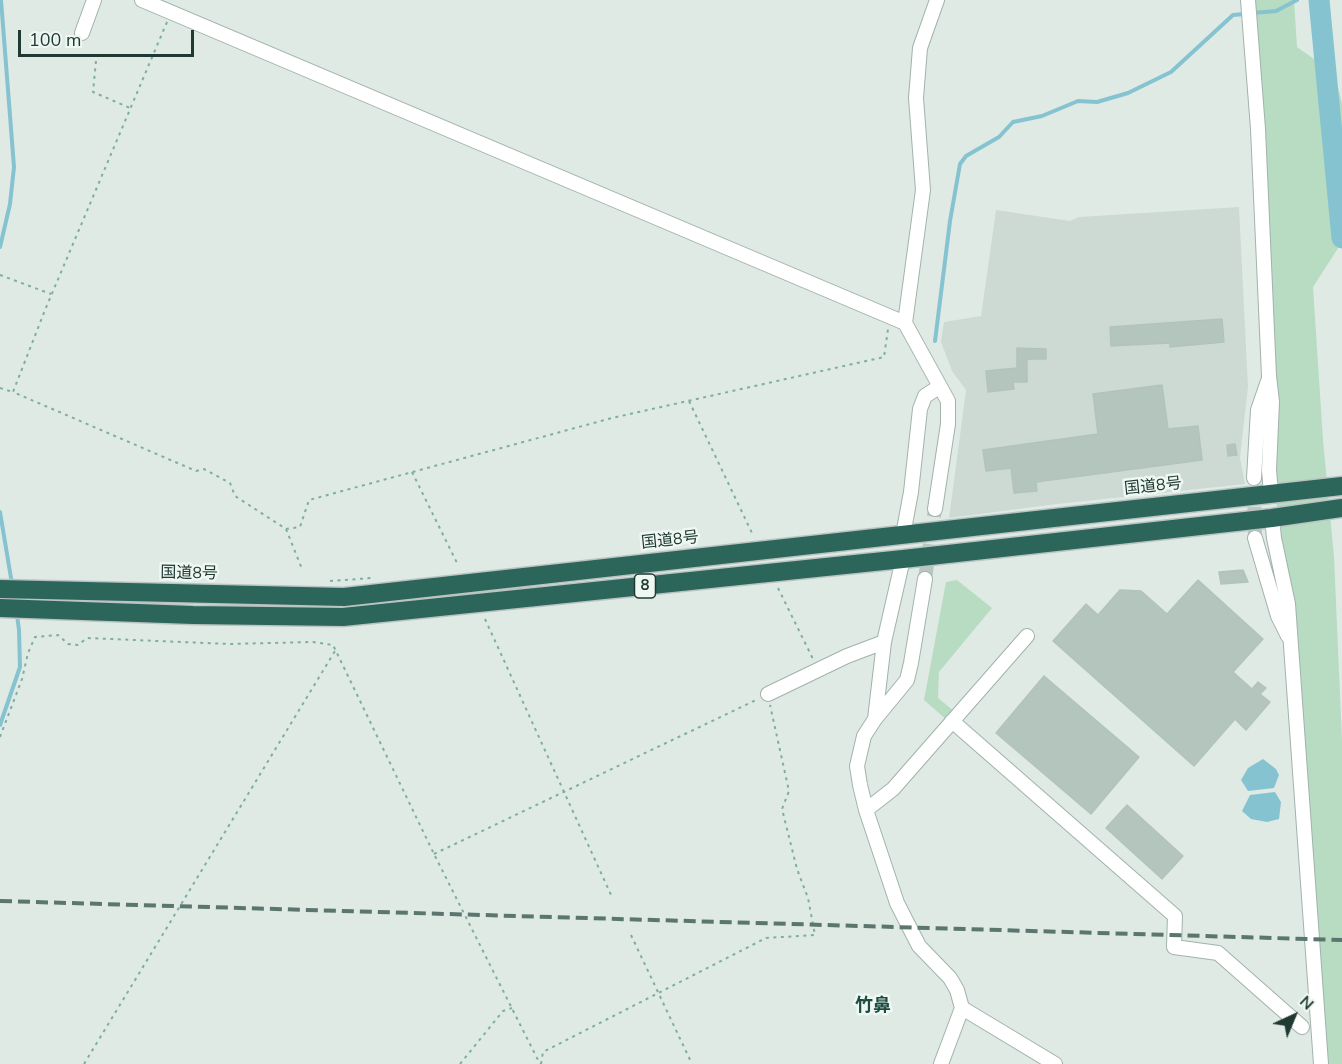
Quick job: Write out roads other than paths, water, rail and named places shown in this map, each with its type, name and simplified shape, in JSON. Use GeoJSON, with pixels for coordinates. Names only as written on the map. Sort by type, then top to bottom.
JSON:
{"type":"FeatureCollection","features":[{"type":"Feature","properties":{"kind":"highway","name":"国道8号"},"geometry":{"type":"LineString","coordinates":[[0,589],[344,597],[1342,486]]}},
{"type":"Feature","properties":{"kind":"highway","name":"8"},"geometry":{"type":"LineString","coordinates":[[0,608],[193,615],[343,617],[903,559],[1342,508]]}},
{"type":"Feature","properties":{"kind":"street"},"geometry":{"type":"LineString","coordinates":[[82,33],[94,0]]}},
{"type":"Feature","properties":{"kind":"street"},"geometry":{"type":"LineString","coordinates":[[142,0],[905,322]]}},
{"type":"Feature","properties":{"kind":"street"},"geometry":{"type":"LineString","coordinates":[[1248,0],[1258,129],[1272,402],[1269,470],[1279,493]]}},
{"type":"Feature","properties":{"kind":"street"},"geometry":{"type":"LineString","coordinates":[[935,1],[920,48],[916,98],[923,190],[905,322],[948,401],[948,424],[935,509]]}},
{"type":"Feature","properties":{"kind":"street"},"geometry":{"type":"LineString","coordinates":[[1254,478],[1258,410],[1269,376]]}},
{"type":"Feature","properties":{"kind":"street"},"geometry":{"type":"LineString","coordinates":[[903,535],[920,409],[925,396],[939,387]]}},
{"type":"Feature","properties":{"kind":"street"},"geometry":{"type":"LineString","coordinates":[[1280,516],[1274,538],[1288,604],[1321,1064]]}},
{"type":"Feature","properties":{"kind":"street"},"geometry":{"type":"LineString","coordinates":[[1255,538],[1278,616],[1291,643]]}},
{"type":"Feature","properties":{"kind":"street"},"geometry":{"type":"LineString","coordinates":[[875,719],[884,642],[903,559]]}},
{"type":"Feature","properties":{"kind":"street"},"geometry":{"type":"LineString","coordinates":[[925,579],[907,680],[864,736],[857,766],[867,810],[897,903],[919,946],[950,978],[957,990],[962,1008],[941,1064]]}},
{"type":"Feature","properties":{"kind":"street"},"geometry":{"type":"LineString","coordinates":[[867,810],[894,789],[1027,636]]}},
{"type":"Feature","properties":{"kind":"street"},"geometry":{"type":"LineString","coordinates":[[768,694],[848,656],[884,642]]}},
{"type":"Feature","properties":{"kind":"street"},"geometry":{"type":"LineString","coordinates":[[952,722],[1175,916],[1174,947],[1218,953],[1302,1027]]}},
{"type":"Feature","properties":{"kind":"street"},"geometry":{"type":"LineString","coordinates":[[962,1008],[1055,1064]]}},
{"type":"Feature","properties":{"kind":"water"},"geometry":{"type":"Polygon","coordinates":[[[1263,759],[1276,769],[1279,775],[1274,788],[1248,791],[1241,780],[1248,768],[1263,759]]]}},
{"type":"Feature","properties":{"kind":"water"},"geometry":{"type":"Polygon","coordinates":[[[1275,792],[1281,802],[1279,819],[1267,822],[1251,819],[1242,811],[1250,795],[1275,792]]]}},
{"type":"Feature","properties":{"kind":"waterway"},"geometry":{"type":"LineString","coordinates":[[0,247],[10,204],[14,167],[1,0]]}},
{"type":"Feature","properties":{"kind":"waterway"},"geometry":{"type":"LineString","coordinates":[[1253,13],[1276,11],[1297,0]]}},
{"type":"Feature","properties":{"kind":"waterway"},"geometry":{"type":"LineString","coordinates":[[1319,0],[1342,238]]}},
{"type":"Feature","properties":{"kind":"waterway"},"geometry":{"type":"LineString","coordinates":[[935,341],[950,221],[960,164],[966,156],[999,137],[1013,122],[1042,116],[1078,101],[1097,102],[1128,93],[1171,72],[1233,15],[1245,14]]}},
{"type":"Feature","properties":{"kind":"waterway"},"geometry":{"type":"LineString","coordinates":[[0,512],[12,584]]}},
{"type":"Feature","properties":{"kind":"waterway"},"geometry":{"type":"LineString","coordinates":[[0,725],[20,667],[17,615]]}},
{"type":"Feature","properties":{"kind":"tunnel"},"geometry":{"type":"LineString","coordinates":[[1254,486],[1255,538]]}},
{"type":"Feature","properties":{"kind":"tunnel"},"geometry":{"type":"LineString","coordinates":[[925,579],[935,509]]}},
{"type":"Feature","properties":{"kind":"railway"},"geometry":{"type":"LineString","coordinates":[[0,901],[1342,940]]}},
{"type":"Feature","properties":{"kind":"district","name":"竹鼻"},"geometry":{"type":"Point","coordinates":[873,1007]}}]}
